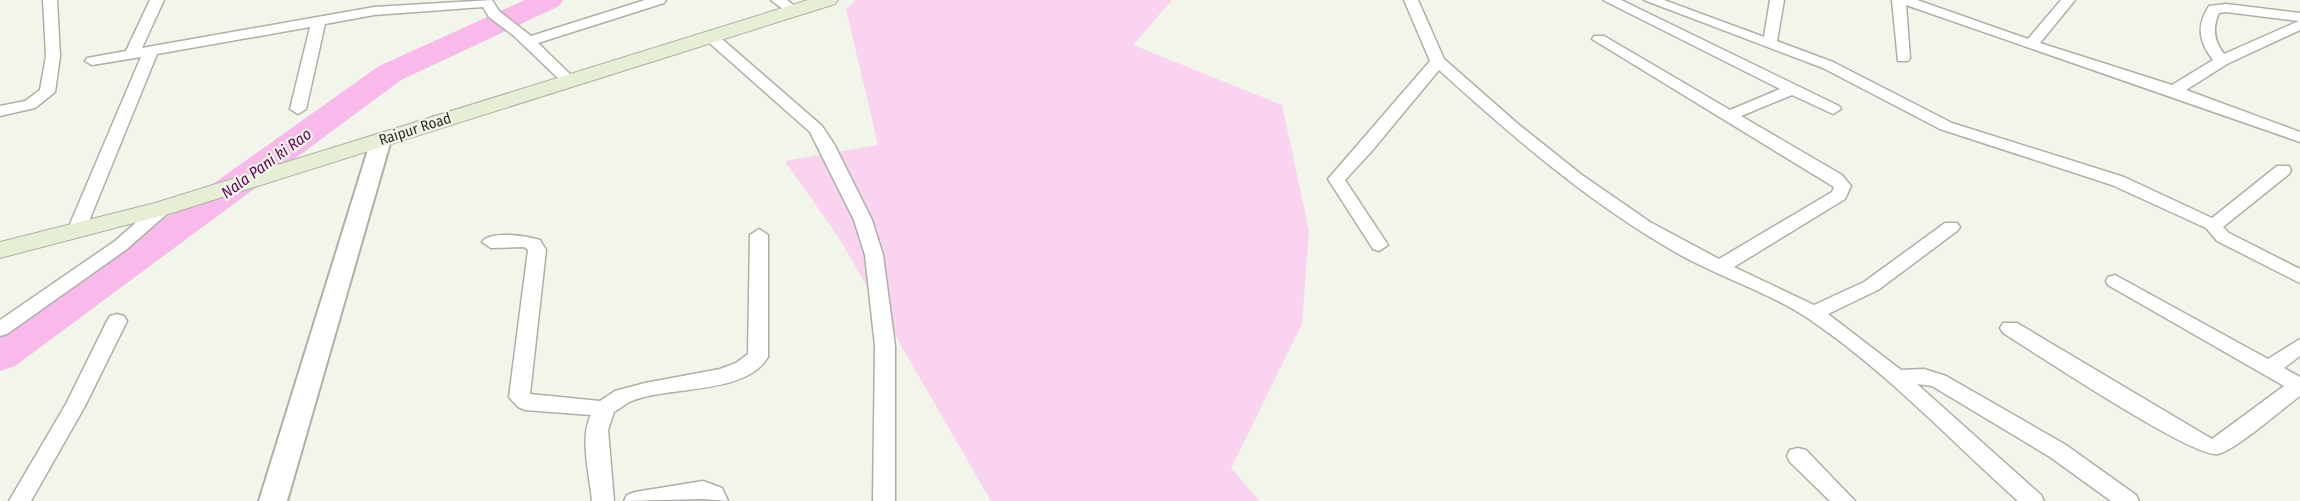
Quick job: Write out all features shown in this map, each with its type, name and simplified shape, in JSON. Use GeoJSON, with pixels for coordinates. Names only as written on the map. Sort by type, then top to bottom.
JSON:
{"type":"FeatureCollection","features":[{"type":"Feature","properties":{"kind":"main road","name":"Raipur Road"},"geometry":{"type":"LineString","coordinates":[[0,249],[172,205],[710,36],[786,6],[828,0]]}},
{"type":"Feature","properties":{"kind":"street"},"geometry":{"type":"LineString","coordinates":[[0,111],[30,105],[47,92],[53,56],[50,0]]}},
{"type":"Feature","properties":{"kind":"street"},"geometry":{"type":"LineString","coordinates":[[132,54],[157,0]]}},
{"type":"Feature","properties":{"kind":"street"},"geometry":{"type":"LineString","coordinates":[[524,37],[659,0]]}},
{"type":"Feature","properties":{"kind":"street"},"geometry":{"type":"LineString","coordinates":[[1410,0],[1438,61],[1512,127],[1576,179],[1644,226],[1720,267],[1814,313],[1898,377],[1942,421],[2033,501]]}},
{"type":"Feature","properties":{"kind":"street"},"geometry":{"type":"LineString","coordinates":[[1610,0],[1833,109]]}},
{"type":"Feature","properties":{"kind":"street"},"geometry":{"type":"LineString","coordinates":[[1651,0],[1835,68],[1946,126],[2109,178],[2214,225],[2223,237],[2300,277]]}},
{"type":"Feature","properties":{"kind":"street"},"geometry":{"type":"LineString","coordinates":[[1770,43],[1777,0]]}},
{"type":"Feature","properties":{"kind":"street"},"geometry":{"type":"LineString","coordinates":[[1899,0],[1903,58]]}},
{"type":"Feature","properties":{"kind":"street"},"geometry":{"type":"LineString","coordinates":[[2031,45],[2068,0]]}},
{"type":"Feature","properties":{"kind":"street"},"geometry":{"type":"LineString","coordinates":[[1915,1],[2031,45],[2174,91],[2300,137]]}},
{"type":"Feature","properties":{"kind":"street"},"geometry":{"type":"LineString","coordinates":[[92,61],[399,8],[488,6],[568,80]]}},
{"type":"Feature","properties":{"kind":"street"},"geometry":{"type":"LineString","coordinates":[[2222,61],[2207,42],[2206,37],[2207,24],[2214,9],[2226,8],[2300,17]]}},
{"type":"Feature","properties":{"kind":"street"},"geometry":{"type":"LineString","coordinates":[[298,109],[318,22]]}},
{"type":"Feature","properties":{"kind":"street"},"geometry":{"type":"LineString","coordinates":[[2174,91],[2222,61],[2300,25]]}},
{"type":"Feature","properties":{"kind":"street"},"geometry":{"type":"LineString","coordinates":[[710,36],[816,129],[826,144],[862,220],[874,255],[885,346],[884,501]]}},
{"type":"Feature","properties":{"kind":"street"},"geometry":{"type":"LineString","coordinates":[[1599,39],[1836,179],[1843,186],[1843,190],[1720,267]]}},
{"type":"Feature","properties":{"kind":"street"},"geometry":{"type":"LineString","coordinates":[[76,231],[151,50]]}},
{"type":"Feature","properties":{"kind":"street"},"geometry":{"type":"LineString","coordinates":[[1379,245],[1336,179],[1365,149],[1438,61]]}},
{"type":"Feature","properties":{"kind":"street"},"geometry":{"type":"LineString","coordinates":[[1728,116],[1793,88]]}},
{"type":"Feature","properties":{"kind":"street"},"geometry":{"type":"LineString","coordinates":[[273,501],[381,140]]}},
{"type":"Feature","properties":{"kind":"street"},"geometry":{"type":"LineString","coordinates":[[2214,225],[2283,170]]}},
{"type":"Feature","properties":{"kind":"street"},"geometry":{"type":"LineString","coordinates":[[0,329],[121,245],[172,205]]}},
{"type":"Feature","properties":{"kind":"street"},"geometry":{"type":"LineString","coordinates":[[1814,313],[1871,286],[1951,227]]}},
{"type":"Feature","properties":{"kind":"street"},"geometry":{"type":"LineString","coordinates":[[603,501],[597,423],[605,409],[625,396],[739,372],[754,363],[758,357],[759,235]]}},
{"type":"Feature","properties":{"kind":"street"},"geometry":{"type":"LineString","coordinates":[[490,242],[525,241],[534,244],[537,250],[518,389],[521,400],[605,409]]}},
{"type":"Feature","properties":{"kind":"street"},"geometry":{"type":"LineString","coordinates":[[2010,328],[2186,435],[2210,447],[2218,446],[2299,386],[2115,281]]}},
{"type":"Feature","properties":{"kind":"street"},"geometry":{"type":"LineString","coordinates":[[20,501],[75,406],[117,321]]}},
{"type":"Feature","properties":{"kind":"street"},"geometry":{"type":"LineString","coordinates":[[2270,368],[2300,346]]}},
{"type":"Feature","properties":{"kind":"street"},"geometry":{"type":"LineString","coordinates":[[1898,377],[1924,376],[1939,381],[2091,472],[2128,501]]}},
{"type":"Feature","properties":{"kind":"street"},"geometry":{"type":"LineString","coordinates":[[1798,456],[1844,501]]}},
{"type":"Feature","properties":{"kind":"street"},"geometry":{"type":"LineString","coordinates":[[635,501],[703,490],[714,494],[717,501]]}},
{"type":"Feature","properties":{"kind":"shaded area"},"geometry":{"type":"Polygon","coordinates":[[[856,0],[1172,0],[1133,45],[1282,105],[1309,231],[1302,324],[1231,468],[1259,501],[991,501],[839,238],[785,161],[878,145],[846,9],[856,0]]]}},
{"type":"Feature","properties":{"kind":"waterway","name":"Nala Pani ki Rao"},"geometry":{"type":"LineString","coordinates":[[0,356],[390,73],[549,0]]}}]}
